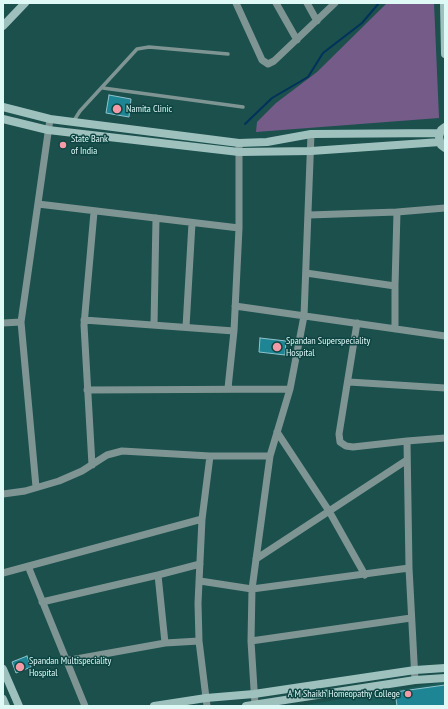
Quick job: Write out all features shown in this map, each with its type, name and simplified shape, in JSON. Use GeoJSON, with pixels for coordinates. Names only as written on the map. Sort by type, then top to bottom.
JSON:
{"type":"FeatureCollection","features":[{"type":"Feature","properties":{"kind":"main road"},"geometry":{"type":"LineString","coordinates":[[3,26],[25,3]]}},
{"type":"Feature","properties":{"kind":"main road"},"geometry":{"type":"LineString","coordinates":[[444,3],[445,54]]}},
{"type":"Feature","properties":{"kind":"main road"},"geometry":{"type":"LineString","coordinates":[[3,107],[50,119],[239,143],[267,142],[311,134],[442,130],[442,145],[311,151],[239,152],[48,130],[3,119]]}},
{"type":"Feature","properties":{"kind":"main road"},"geometry":{"type":"LineString","coordinates":[[154,706],[206,702],[415,670],[445,668]]}},
{"type":"Feature","properties":{"kind":"main road"},"geometry":{"type":"LineString","coordinates":[[3,669],[19,706]]}},
{"type":"Feature","properties":{"kind":"main road"},"geometry":{"type":"LineString","coordinates":[[246,706],[415,680],[445,678]]}},
{"type":"Feature","properties":{"kind":"main road"},"geometry":{"type":"LineString","coordinates":[[3,699],[6,706]]}},
{"type":"Feature","properties":{"kind":"street"},"geometry":{"type":"LineString","coordinates":[[236,3],[262,60],[268,64],[274,61],[335,3]]}},
{"type":"Feature","properties":{"kind":"street"},"geometry":{"type":"LineString","coordinates":[[276,3],[297,40]]}},
{"type":"Feature","properties":{"kind":"street"},"geometry":{"type":"LineString","coordinates":[[307,3],[317,21]]}},
{"type":"Feature","properties":{"kind":"street"},"geometry":{"type":"LineString","coordinates":[[36,487],[21,322],[50,119]]}},
{"type":"Feature","properties":{"kind":"street"},"geometry":{"type":"LineString","coordinates":[[255,705],[251,641],[252,589],[270,456],[290,389],[304,316],[311,134]]}},
{"type":"Feature","properties":{"kind":"street"},"geometry":{"type":"LineString","coordinates":[[228,388],[234,331],[239,228],[239,143]]}},
{"type":"Feature","properties":{"kind":"street"},"geometry":{"type":"LineString","coordinates":[[38,204],[94,212],[239,228]]}},
{"type":"Feature","properties":{"kind":"street"},"geometry":{"type":"LineString","coordinates":[[309,215],[397,212],[445,208]]}},
{"type":"Feature","properties":{"kind":"street"},"geometry":{"type":"LineString","coordinates":[[92,465],[84,320],[94,212]]}},
{"type":"Feature","properties":{"kind":"street"},"geometry":{"type":"LineString","coordinates":[[395,329],[397,212]]}},
{"type":"Feature","properties":{"kind":"street"},"geometry":{"type":"LineString","coordinates":[[154,325],[156,218]]}},
{"type":"Feature","properties":{"kind":"street"},"geometry":{"type":"LineString","coordinates":[[186,328],[192,222]]}},
{"type":"Feature","properties":{"kind":"street"},"geometry":{"type":"LineString","coordinates":[[306,273],[395,286]]}},
{"type":"Feature","properties":{"kind":"street"},"geometry":{"type":"LineString","coordinates":[[235,306],[445,336]]}},
{"type":"Feature","properties":{"kind":"street"},"geometry":{"type":"LineString","coordinates":[[84,320],[234,331]]}},
{"type":"Feature","properties":{"kind":"street"},"geometry":{"type":"LineString","coordinates":[[3,323],[21,322]]}},
{"type":"Feature","properties":{"kind":"street"},"geometry":{"type":"LineString","coordinates":[[357,323],[340,442],[346,446],[353,447],[445,438]]}},
{"type":"Feature","properties":{"kind":"street"},"geometry":{"type":"LineString","coordinates":[[349,382],[445,388]]}},
{"type":"Feature","properties":{"kind":"street"},"geometry":{"type":"LineString","coordinates":[[87,390],[228,388],[290,389]]}},
{"type":"Feature","properties":{"kind":"street"},"geometry":{"type":"LineString","coordinates":[[278,432],[329,511],[365,575]]}},
{"type":"Feature","properties":{"kind":"street"},"geometry":{"type":"LineString","coordinates":[[407,441],[409,568],[415,680]]}},
{"type":"Feature","properties":{"kind":"street"},"geometry":{"type":"LineString","coordinates":[[3,494],[59,481],[92,465],[108,455],[122,451],[210,456],[270,456]]}},
{"type":"Feature","properties":{"kind":"street"},"geometry":{"type":"LineString","coordinates":[[206,702],[199,641],[198,603],[202,519],[210,456]]}},
{"type":"Feature","properties":{"kind":"street"},"geometry":{"type":"LineString","coordinates":[[256,559],[407,460]]}},
{"type":"Feature","properties":{"kind":"street"},"geometry":{"type":"LineString","coordinates":[[3,572],[202,519]]}},
{"type":"Feature","properties":{"kind":"street"},"geometry":{"type":"LineString","coordinates":[[42,602],[200,564]]}},
{"type":"Feature","properties":{"kind":"street"},"geometry":{"type":"LineString","coordinates":[[28,566],[65,661],[85,706]]}},
{"type":"Feature","properties":{"kind":"street"},"geometry":{"type":"LineString","coordinates":[[200,581],[252,589],[409,568]]}},
{"type":"Feature","properties":{"kind":"street"},"geometry":{"type":"LineString","coordinates":[[158,575],[165,643]]}},
{"type":"Feature","properties":{"kind":"street"},"geometry":{"type":"LineString","coordinates":[[251,641],[411,618]]}},
{"type":"Feature","properties":{"kind":"street"},"geometry":{"type":"LineString","coordinates":[[65,661],[165,643],[199,641]]}},
{"type":"Feature","properties":{"kind":"lane"},"geometry":{"type":"LineString","coordinates":[[73,122],[80,111],[103,88],[137,49],[143,47],[228,54]]}},
{"type":"Feature","properties":{"kind":"lane"},"geometry":{"type":"LineString","coordinates":[[103,88],[243,107]]}},
{"type":"Feature","properties":{"kind":"shaded area"},"geometry":{"type":"Polygon","coordinates":[[[387,3],[434,3],[439,118],[256,132],[257,122],[276,103],[317,72],[387,3]]]}},
{"type":"Feature","properties":{"kind":"shaded area","name":"A M Shaikh Homeopathy College"},"geometry":{"type":"Polygon","coordinates":[[[445,682],[445,706],[299,706],[445,682]]]}},
{"type":"Feature","properties":{"kind":"building"},"geometry":{"type":"Polygon","coordinates":[[[109,95],[131,99],[129,117],[106,113],[109,95]]]}},
{"type":"Feature","properties":{"kind":"building"},"geometry":{"type":"Polygon","coordinates":[[[260,338],[286,341],[285,355],[259,352],[260,338]]]}},
{"type":"Feature","properties":{"kind":"building"},"geometry":{"type":"Polygon","coordinates":[[[27,656],[31,667],[16,673],[12,662],[27,656]]]}},
{"type":"Feature","properties":{"kind":"building"},"geometry":{"type":"Polygon","coordinates":[[[445,685],[445,706],[397,706],[395,692],[445,685]]]}},
{"type":"Feature","properties":{"kind":"waterway"},"geometry":{"type":"LineString","coordinates":[[245,124],[272,98],[308,77],[323,53],[362,23],[379,3]]}},
{"type":"Feature","properties":{"kind":"place","name":"Namita Clinic"},"geometry":{"type":"Point","coordinates":[117,109]}},
{"type":"Feature","properties":{"kind":"place","name":"State Bank of India"},"geometry":{"type":"Point","coordinates":[63,145]}},
{"type":"Feature","properties":{"kind":"place","name":"Spandan Superspeciality Hospital"},"geometry":{"type":"Point","coordinates":[277,347]}},
{"type":"Feature","properties":{"kind":"place","name":"Spandan Multispeciality Hospital"},"geometry":{"type":"Point","coordinates":[20,667]}},
{"type":"Feature","properties":{"kind":"place","name":"A M Shaikh Homeopathy College"},"geometry":{"type":"Point","coordinates":[408,694]}}]}
